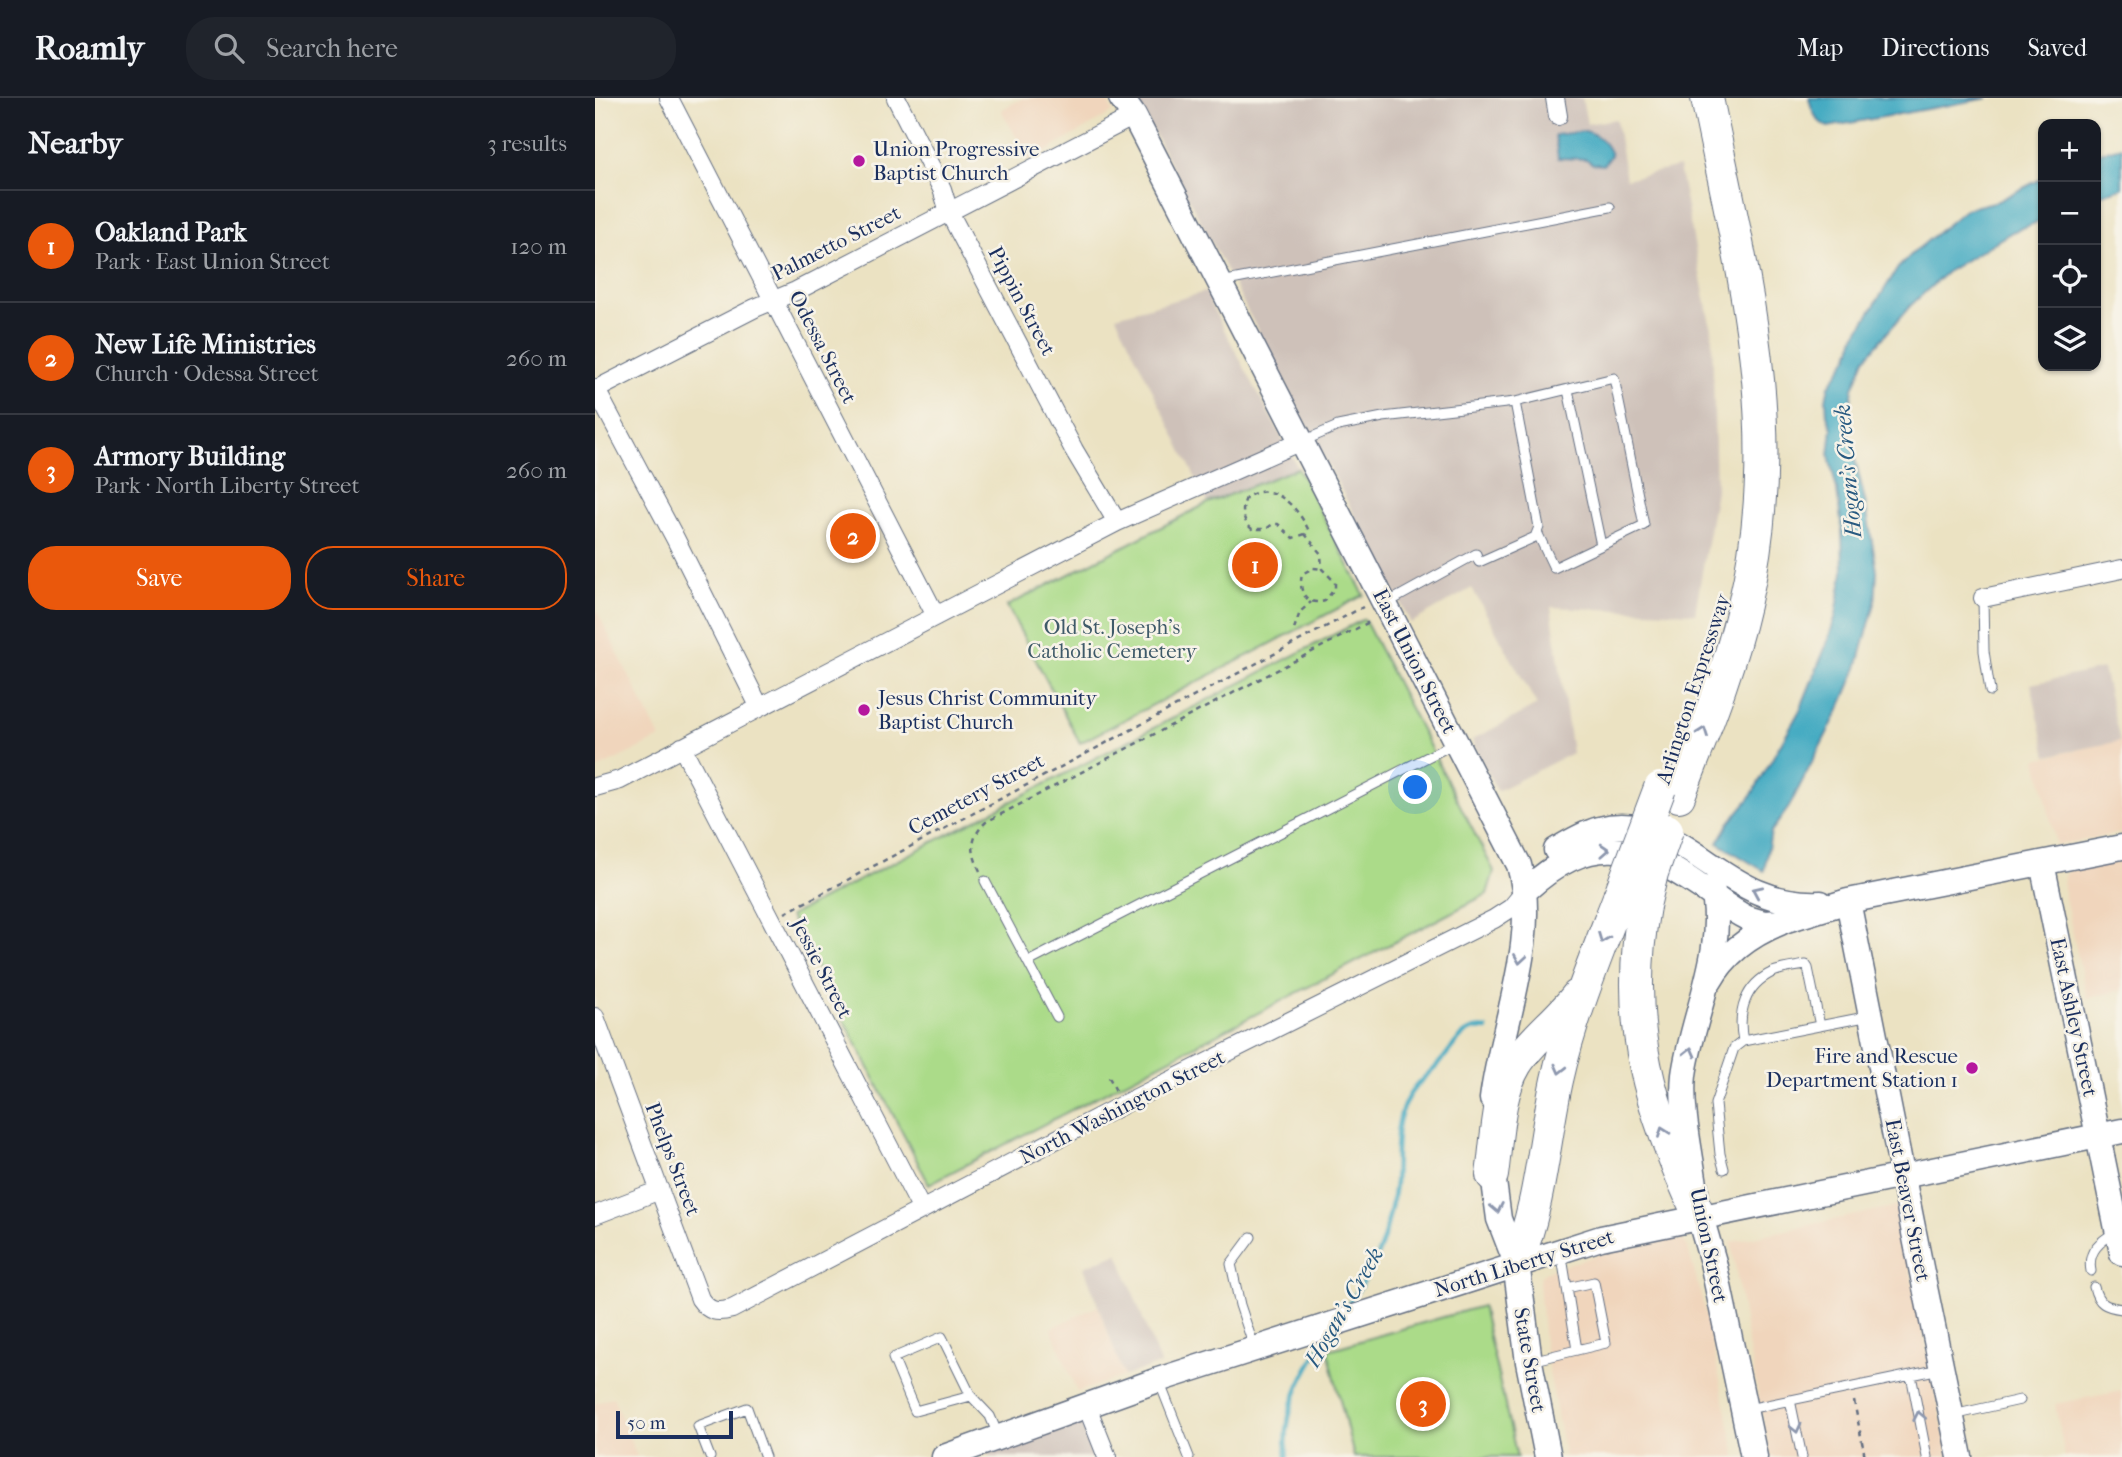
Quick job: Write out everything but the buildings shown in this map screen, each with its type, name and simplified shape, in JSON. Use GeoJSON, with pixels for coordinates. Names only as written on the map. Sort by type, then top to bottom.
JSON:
{"type":"FeatureCollection","features":[{"type":"Feature","properties":{"kind":"highway","name":"Arlington Expressway"},"geometry":{"type":"LineString","coordinates":[[1516,1263],[1530,1220],[1565,1051],[1588,980],[1631,901],[1670,792],[1731,566],[1750,509],[1762,425],[1757,357],[1746,290],[1698,106]]}},
{"type":"Feature","properties":{"kind":"highway","name":"Arlington Expressway"},"geometry":{"type":"LineString","coordinates":[[1631,901],[1637,958],[1639,1035],[1645,1071],[1661,1126],[1700,1217]]}},
{"type":"Feature","properties":{"kind":"highway"},"geometry":{"type":"LineString","coordinates":[[1492,1175],[1502,1105],[1513,1070],[1525,1053],[1575,1000],[1588,980]]}},
{"type":"Feature","properties":{"kind":"main road","name":"Union Street"},"geometry":{"type":"LineString","coordinates":[[1700,1217],[1713,1262],[1754,1457]]}},
{"type":"Feature","properties":{"kind":"main road","name":"State Street"},"geometry":{"type":"LineString","coordinates":[[1516,1263],[1529,1362],[1548,1457]]}},
{"type":"Feature","properties":{"kind":"street","name":"Odessa Street"},"geometry":{"type":"LineString","coordinates":[[669,98],[936,616]]}},
{"type":"Feature","properties":{"kind":"street","name":"Pippin Street"},"geometry":{"type":"LineString","coordinates":[[896,98],[942,190],[949,212],[1074,450],[1117,522]]}},
{"type":"Feature","properties":{"kind":"street"},"geometry":{"type":"LineString","coordinates":[[1555,98],[1558,117]]}},
{"type":"Feature","properties":{"kind":"street","name":"Palmetto Street"},"geometry":{"type":"LineString","coordinates":[[595,389],[949,212],[1127,107]]}},
{"type":"Feature","properties":{"kind":"street","name":"East Union Street"},"geometry":{"type":"LineString","coordinates":[[1127,107],[1515,857],[1525,891],[1521,949],[1491,1107],[1492,1175],[1499,1219],[1516,1263]]}},
{"type":"Feature","properties":{"kind":"street"},"geometry":{"type":"LineString","coordinates":[[595,389],[675,538],[759,706]]}},
{"type":"Feature","properties":{"kind":"street"},"geometry":{"type":"LineString","coordinates":[[595,787],[619,780],[1117,522],[1301,441]]}},
{"type":"Feature","properties":{"kind":"street"},"geometry":{"type":"LineString","coordinates":[[1983,598],[2122,569]]}},
{"type":"Feature","properties":{"kind":"street","name":"Jessie Street"},"geometry":{"type":"LineString","coordinates":[[682,747],[922,1210]]}},
{"type":"Feature","properties":{"kind":"street","name":"North Washington Street"},"geometry":{"type":"LineString","coordinates":[[1525,891],[1533,871],[1546,856],[1600,829],[1623,826],[1655,831],[1749,888],[1772,898],[1804,903],[1848,901]]}},
{"type":"Feature","properties":{"kind":"street","name":"North Washington Street"},"geometry":{"type":"LineString","coordinates":[[713,1312],[732,1309],[1122,1105],[1500,916],[1547,872],[1570,858],[1594,850],[1613,849],[1658,862],[1739,914],[1769,923],[1848,901],[2122,847]]}},
{"type":"Feature","properties":{"kind":"street","name":"Union Street"},"geometry":{"type":"LineString","coordinates":[[1697,856],[1708,874],[1715,897],[1716,923],[1705,991],[1686,1065],[1684,1085],[1700,1217]]}},
{"type":"Feature","properties":{"kind":"street","name":"East Ashley Street"},"geometry":{"type":"LineString","coordinates":[[2042,863],[2110,1134],[2120,1242]]}},
{"type":"Feature","properties":{"kind":"street","name":"East Beaver Street"},"geometry":{"type":"LineString","coordinates":[[1848,901],[1960,1457]]}},
{"type":"Feature","properties":{"kind":"street","name":"Union Street"},"geometry":{"type":"LineString","coordinates":[[1705,991],[1715,973],[1737,947],[1786,920]]}},
{"type":"Feature","properties":{"kind":"street","name":"Phelps Street"},"geometry":{"type":"LineString","coordinates":[[595,1017],[700,1299],[706,1308],[713,1312]]}},
{"type":"Feature","properties":{"kind":"street","name":"North Liberty Street"},"geometry":{"type":"LineString","coordinates":[[944,1457],[987,1446],[1086,1404],[1158,1380],[1516,1263],[1614,1234],[2110,1134]]}},
{"type":"Feature","properties":{"kind":"street"},"geometry":{"type":"LineString","coordinates":[[595,1215],[660,1190]]}},
{"type":"Feature","properties":{"kind":"street"},"geometry":{"type":"LineString","coordinates":[[1086,1404],[1107,1457]]}},
{"type":"Feature","properties":{"kind":"lane"},"geometry":{"type":"LineString","coordinates":[[1219,282],[1610,207]]}},
{"type":"Feature","properties":{"kind":"lane"},"geometry":{"type":"LineString","coordinates":[[1301,441],[1338,426],[1384,417],[1515,402],[1615,378],[1644,525],[1553,568],[1537,533]]}},
{"type":"Feature","properties":{"kind":"lane"},"geometry":{"type":"LineString","coordinates":[[1568,390],[1601,545]]}},
{"type":"Feature","properties":{"kind":"lane"},"geometry":{"type":"LineString","coordinates":[[1385,604],[1476,554],[1479,562],[1535,537],[1539,527],[1515,402]]}},
{"type":"Feature","properties":{"kind":"lane"},"geometry":{"type":"LineString","coordinates":[[1983,598],[1984,651],[1990,691]]}},
{"type":"Feature","properties":{"kind":"lane"},"geometry":{"type":"LineString","coordinates":[[1028,962],[1457,743]]}},
{"type":"Feature","properties":{"kind":"lane"},"geometry":{"type":"LineString","coordinates":[[985,881],[1056,1017]]}},
{"type":"Feature","properties":{"kind":"lane"},"geometry":{"type":"LineString","coordinates":[[1743,1041],[1739,1023],[1742,1006],[1750,989],[1775,971],[1795,967],[1806,965],[1808,968],[1820,1026]]}},
{"type":"Feature","properties":{"kind":"lane"},"geometry":{"type":"LineString","coordinates":[[1724,1168],[1715,1104],[1734,1048],[1743,1041],[1871,1016]]}},
{"type":"Feature","properties":{"kind":"lane"},"geometry":{"type":"LineString","coordinates":[[1251,1237],[1231,1264],[1240,1305],[1255,1349]]}},
{"type":"Feature","properties":{"kind":"lane"},"geometry":{"type":"LineString","coordinates":[[2091,1271],[2090,1257],[2095,1249],[2120,1242]]}},
{"type":"Feature","properties":{"kind":"lane"},"geometry":{"type":"LineString","coordinates":[[1561,1249],[1577,1350]]}},
{"type":"Feature","properties":{"kind":"lane"},"geometry":{"type":"LineString","coordinates":[[1529,1362],[1606,1343],[1594,1282],[1567,1288]]}},
{"type":"Feature","properties":{"kind":"lane"},"geometry":{"type":"LineString","coordinates":[[2094,1287],[2099,1301],[2105,1306],[2122,1309]]}},
{"type":"Feature","properties":{"kind":"lane"},"geometry":{"type":"LineString","coordinates":[[971,1396],[915,1410],[893,1358],[942,1337],[971,1396],[990,1416],[987,1446]]}},
{"type":"Feature","properties":{"kind":"lane"},"geometry":{"type":"LineString","coordinates":[[1744,1409],[1941,1368]]}},
{"type":"Feature","properties":{"kind":"lane"},"geometry":{"type":"LineString","coordinates":[[1911,1374],[1927,1457]]}},
{"type":"Feature","properties":{"kind":"lane"},"geometry":{"type":"LineString","coordinates":[[1158,1380],[1189,1457]]}},
{"type":"Feature","properties":{"kind":"lane"},"geometry":{"type":"LineString","coordinates":[[1790,1400],[1803,1457]]}},
{"type":"Feature","properties":{"kind":"lane"},"geometry":{"type":"LineString","coordinates":[[1951,1415],[2020,1400]]}},
{"type":"Feature","properties":{"kind":"lane"},"geometry":{"type":"LineString","coordinates":[[710,1457],[698,1426],[747,1408],[765,1457]]}},
{"type":"Feature","properties":{"kind":"path"},"geometry":{"type":"LineString","coordinates":[[1258,490],[1269,491],[1281,497],[1298,510],[1308,529],[1305,534],[1293,538],[1278,524],[1273,523],[1266,528],[1252,529],[1247,525],[1242,513],[1246,498],[1258,490]]}},
{"type":"Feature","properties":{"kind":"path"},"geometry":{"type":"LineString","coordinates":[[1305,534],[1321,554],[1322,569]]}},
{"type":"Feature","properties":{"kind":"path"},"geometry":{"type":"LineString","coordinates":[[1294,629],[1300,612],[1311,602],[1325,601],[1335,588],[1332,577],[1322,569],[1313,568],[1302,574],[1301,591],[1311,602]]}},
{"type":"Feature","properties":{"kind":"path"},"geometry":{"type":"LineString","coordinates":[[985,881],[972,849],[979,829],[986,822],[1385,604]]}},
{"type":"Feature","properties":{"kind":"path","name":"Cemetery Street"},"geometry":{"type":"LineString","coordinates":[[772,920],[1385,604]]}},
{"type":"Feature","properties":{"kind":"path"},"geometry":{"type":"LineString","coordinates":[[1109,1077],[1116,1091]]}},
{"type":"Feature","properties":{"kind":"path"},"geometry":{"type":"LineString","coordinates":[[1853,1397],[1865,1457]]}},
{"type":"Feature","properties":{"kind":"shaded area"},"geometry":{"type":"Polygon","coordinates":[[[1023,98],[1106,98],[1113,112],[1030,161],[1001,110],[1023,98]]]}},
{"type":"Feature","properties":{"kind":"shaded area"},"geometry":{"type":"Polygon","coordinates":[[[1136,98],[1582,98],[1587,124],[1616,119],[1626,179],[1679,167],[1712,334],[1716,490],[1695,613],[1551,607],[1572,753],[1497,791],[1472,740],[1537,705],[1472,588],[1411,623],[1136,98]]]}},
{"type":"Feature","properties":{"kind":"shaded area"},"geometry":{"type":"Polygon","coordinates":[[[1209,291],[1211,305],[1298,468],[1208,503],[1116,316],[1209,291]]]}},
{"type":"Feature","properties":{"kind":"shaded area"},"geometry":{"type":"Polygon","coordinates":[[[595,607],[660,738],[595,770],[595,607]]]}},
{"type":"Feature","properties":{"kind":"shaded area"},"geometry":{"type":"Polygon","coordinates":[[[2103,669],[2120,741],[2047,756],[2031,684],[2103,669]]]}},
{"type":"Feature","properties":{"kind":"shaded area"},"geometry":{"type":"Polygon","coordinates":[[[2122,740],[2122,833],[2056,845],[2037,759],[2122,740]]]}},
{"type":"Feature","properties":{"kind":"shaded area"},"geometry":{"type":"Polygon","coordinates":[[[2122,861],[2122,990],[2087,998],[2063,888],[2064,875],[2068,871],[2122,861]]]}},
{"type":"Feature","properties":{"kind":"shaded area"},"geometry":{"type":"Polygon","coordinates":[[[1897,1206],[1949,1457],[1771,1457],[1731,1242],[1897,1206]]]}},
{"type":"Feature","properties":{"kind":"shaded area"},"geometry":{"type":"Polygon","coordinates":[[[1676,1239],[1687,1245],[1706,1314],[1736,1457],[1565,1457],[1544,1344],[1539,1281],[1541,1276],[1548,1271],[1610,1251],[1676,1239]]]}},
{"type":"Feature","properties":{"kind":"shaded area"},"geometry":{"type":"Polygon","coordinates":[[[1118,1253],[1160,1364],[1124,1376],[1084,1267],[1118,1253]]]}},
{"type":"Feature","properties":{"kind":"shaded area"},"geometry":{"type":"Polygon","coordinates":[[[1098,1306],[1124,1376],[1077,1392],[1051,1328],[1098,1306]]]}},
{"type":"Feature","properties":{"kind":"shaded area"},"geometry":{"type":"Polygon","coordinates":[[[2122,1391],[2122,1457],[2065,1457],[2055,1404],[2122,1391]]]}},
{"type":"Feature","properties":{"kind":"shaded area"},"geometry":{"type":"Polygon","coordinates":[[[613,1397],[637,1457],[595,1457],[595,1404],[613,1397]]]}},
{"type":"Feature","properties":{"kind":"shaded area"},"geometry":{"type":"Polygon","coordinates":[[[1084,1415],[1099,1457],[990,1457],[988,1451],[1084,1415]]]}},
{"type":"Feature","properties":{"kind":"green space","name":"Old St. Joseph's Catholic Cemetery"},"geometry":{"type":"Polygon","coordinates":[[[1298,468],[1364,595],[1080,743],[1007,606],[1208,503],[1298,468]]]}},
{"type":"Feature","properties":{"kind":"green space"},"geometry":{"type":"Polygon","coordinates":[[[1364,619],[1494,871],[1487,894],[929,1184],[790,916],[1364,619]]]}},
{"type":"Feature","properties":{"kind":"green space"},"geometry":{"type":"Polygon","coordinates":[[[1482,1306],[1517,1457],[1354,1457],[1328,1350],[1482,1306]]]}},
{"type":"Feature","properties":{"kind":"water"},"geometry":{"type":"Polygon","coordinates":[[[1809,98],[1988,98],[1828,127],[1815,116],[1809,98]]]}},
{"type":"Feature","properties":{"kind":"water"},"geometry":{"type":"Polygon","coordinates":[[[1585,131],[1594,134],[1607,147],[1611,155],[1603,165],[1593,164],[1586,159],[1558,158],[1555,135],[1585,131]]]}},
{"type":"Feature","properties":{"kind":"water"},"geometry":{"type":"Polygon","coordinates":[[[2122,147],[2122,188],[2101,194],[2101,182],[2101,152],[2122,147]]]}},
{"type":"Feature","properties":{"kind":"water"},"geometry":{"type":"Polygon","coordinates":[[[2038,181],[2038,222],[2012,232],[1948,271],[1910,306],[1865,359],[1853,388],[1849,434],[1865,501],[1877,571],[1875,603],[1857,668],[1840,708],[1789,807],[1771,832],[1764,871],[1718,843],[1730,822],[1750,798],[1800,710],[1836,615],[1843,572],[1842,529],[1829,456],[1832,428],[1827,415],[1826,399],[1829,386],[1849,356],[1855,336],[1898,268],[1966,209],[1998,201],[2038,181]]]}},
{"type":"Feature","properties":{"kind":"waterway","name":"Hogan's Creek"},"geometry":{"type":"LineString","coordinates":[[1345,1310],[1371,1268],[1383,1240],[1394,1190],[1399,1119],[1407,1099],[1463,1035],[1473,1030],[1487,1029]]}},
{"type":"Feature","properties":{"kind":"waterway","name":"Hogan's Creek"},"geometry":{"type":"LineString","coordinates":[[1287,1457],[1288,1423],[1296,1393],[1328,1335]]}},
{"type":"Feature","properties":{"kind":"place","name":"Union Progressive Baptist Church"},"geometry":{"type":"Point","coordinates":[859,161]}},
{"type":"Feature","properties":{"kind":"place","name":"New Life Ministries"},"geometry":{"type":"Point","coordinates":[853,536]}},
{"type":"Feature","properties":{"kind":"place","name":"Oakland Park"},"geometry":{"type":"Point","coordinates":[1255,565]}},
{"type":"Feature","properties":{"kind":"place","name":"Jesus Christ Community Baptist Church"},"geometry":{"type":"Point","coordinates":[864,710]}},
{"type":"Feature","properties":{"kind":"place","name":"Fire and Rescue Department Station 1"},"geometry":{"type":"Point","coordinates":[1972,1068]}},
{"type":"Feature","properties":{"kind":"place","name":"Armory Building"},"geometry":{"type":"Point","coordinates":[1423,1404]}}]}
